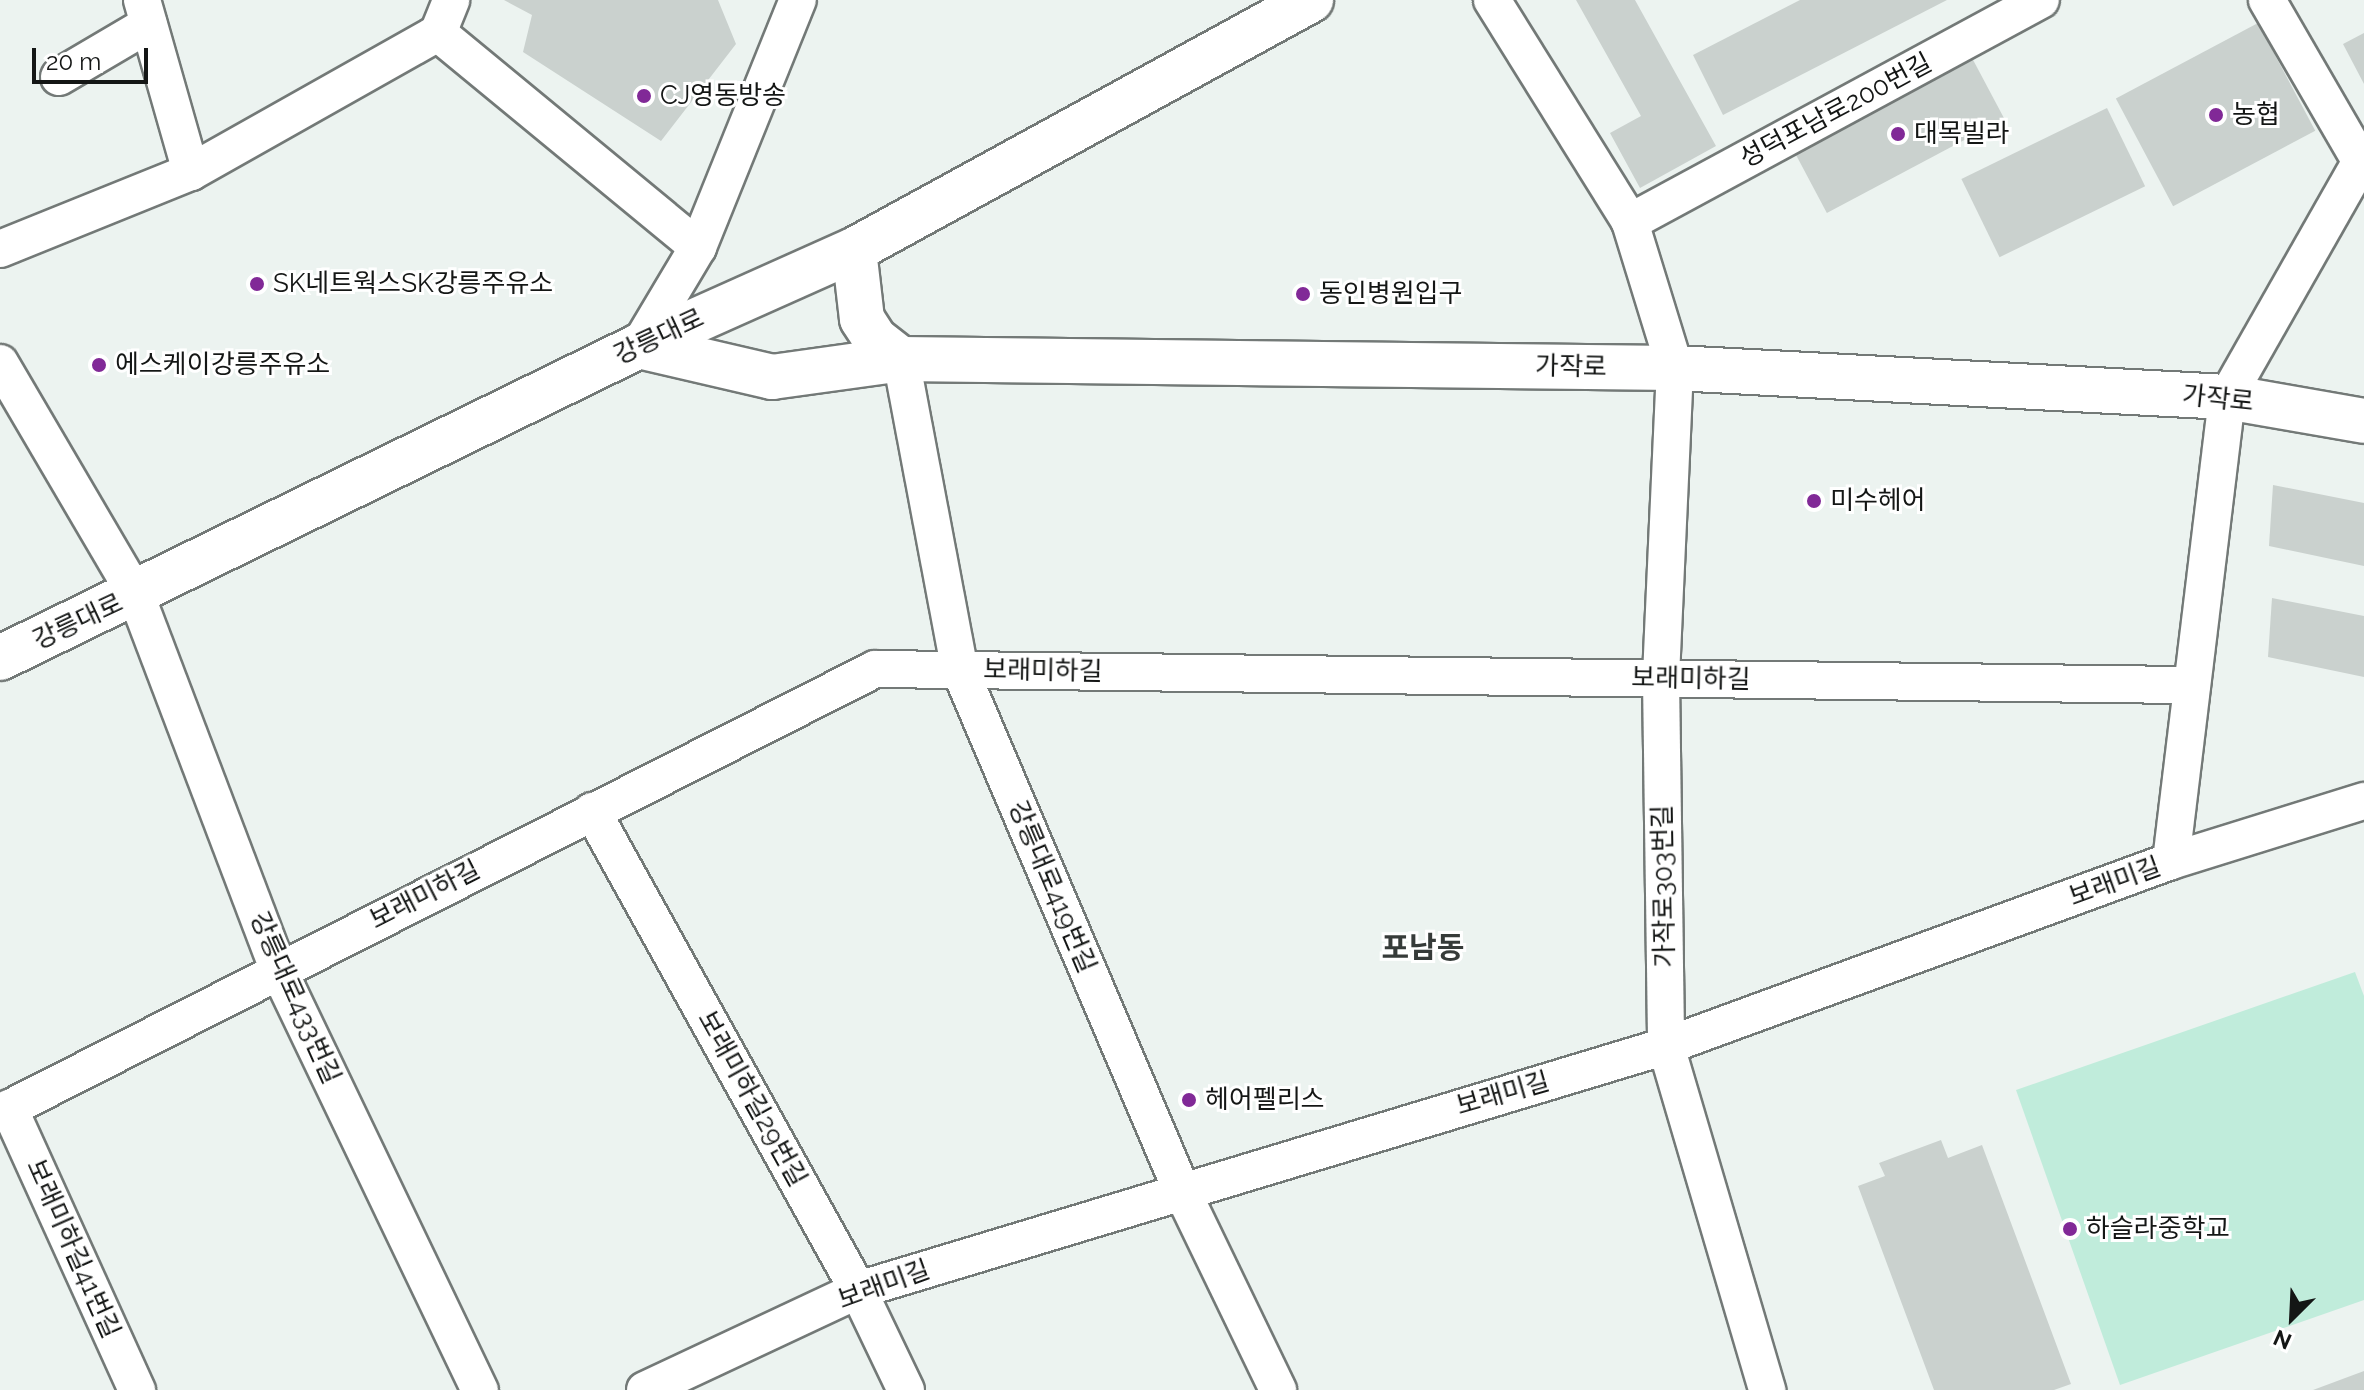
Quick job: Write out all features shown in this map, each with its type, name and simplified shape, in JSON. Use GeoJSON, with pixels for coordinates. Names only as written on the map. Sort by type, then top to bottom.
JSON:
{"type":"FeatureCollection","features":[{"type":"Feature","properties":{"kind":"street"},"geometry":{"type":"LineString","coordinates":[[0,249],[191,172],[438,33],[451,0]]}},
{"type":"Feature","properties":{"kind":"street"},"geometry":{"type":"LineString","coordinates":[[639,346],[698,247],[798,0]]}},
{"type":"Feature","properties":{"kind":"street","name":"강릉대로"},"geometry":{"type":"LineString","coordinates":[[0,658],[136,595],[639,346],[854,250],[1311,0]]}},
{"type":"Feature","properties":{"kind":"street","name":"가작로303번길"},"geometry":{"type":"LineString","coordinates":[[1492,0],[1630,222],[1675,368],[1661,679],[1666,1046],[1767,1390]]}},
{"type":"Feature","properties":{"kind":"street","name":"성덕포남로200번길"},"geometry":{"type":"LineString","coordinates":[[1630,222],[2041,0]]}},
{"type":"Feature","properties":{"kind":"street"},"geometry":{"type":"LineString","coordinates":[[2171,861],[2227,397],[2361,157],[2267,0]]}},
{"type":"Feature","properties":{"kind":"street"},"geometry":{"type":"LineString","coordinates":[[59,77],[146,12],[191,172]]}},
{"type":"Feature","properties":{"kind":"street"},"geometry":{"type":"LineString","coordinates":[[438,33],[698,247]]}},
{"type":"Feature","properties":{"kind":"street"},"geometry":{"type":"LineString","coordinates":[[854,250],[862,319],[875,339],[901,359]]}},
{"type":"Feature","properties":{"kind":"street","name":"가작로"},"geometry":{"type":"LineString","coordinates":[[639,346],[772,377],[901,359],[1675,368],[2227,397],[2364,421]]}},
{"type":"Feature","properties":{"kind":"street","name":"강릉대로419번길"},"geometry":{"type":"LineString","coordinates":[[901,359],[960,670],[1181,1189],[1278,1390]]}},
{"type":"Feature","properties":{"kind":"street","name":"강릉대로433번길"},"geometry":{"type":"LineString","coordinates":[[0,363],[136,595],[278,969],[480,1390]]}},
{"type":"Feature","properties":{"kind":"street","name":"보래미하길"},"geometry":{"type":"LineString","coordinates":[[5,1110],[875,669],[2192,685]]}},
{"type":"Feature","properties":{"kind":"street","name":"보래미길"},"geometry":{"type":"LineString","coordinates":[[645,1390],[858,1290],[1181,1189],[1666,1046],[2171,861],[2364,801]]}},
{"type":"Feature","properties":{"kind":"street","name":"보래미하길29번길"},"geometry":{"type":"LineString","coordinates":[[592,811],[858,1290],[906,1390]]}},
{"type":"Feature","properties":{"kind":"street","name":"보래미하길41번길"},"geometry":{"type":"LineString","coordinates":[[5,1110],[137,1390]]}},
{"type":"Feature","properties":{"kind":"green space"},"geometry":{"type":"Polygon","coordinates":[[[2355,972],[2364,996],[2364,1300],[2120,1385],[2016,1090],[2355,972]]]}},
{"type":"Feature","properties":{"kind":"building","name":"CJ영동방송"},"geometry":{"type":"Polygon","coordinates":[[[504,0],[718,0],[736,44],[661,141],[523,52],[532,15],[504,0]]]}},
{"type":"Feature","properties":{"kind":"building"},"geometry":{"type":"Polygon","coordinates":[[[1576,0],[1635,0],[1716,146],[1640,188],[1610,133],[1641,116],[1576,0]]]}},
{"type":"Feature","properties":{"kind":"building"},"geometry":{"type":"Polygon","coordinates":[[[1800,0],[1947,0],[1723,115],[1693,55],[1800,0]]]}},
{"type":"Feature","properties":{"kind":"building","name":"농협"},"geometry":{"type":"Polygon","coordinates":[[[2258,23],[2315,131],[2173,206],[2116,99],[2258,23]]]}},
{"type":"Feature","properties":{"kind":"building"},"geometry":{"type":"Polygon","coordinates":[[[2364,33],[2364,84],[2343,44],[2364,33]]]}},
{"type":"Feature","properties":{"kind":"building","name":"대목빌라"},"geometry":{"type":"Polygon","coordinates":[[[1971,56],[2004,119],[1827,213],[1794,150],[1971,56]]]}},
{"type":"Feature","properties":{"kind":"building"},"geometry":{"type":"Polygon","coordinates":[[[2107,108],[2145,186],[2000,257],[1961,179],[2107,108]]]}},
{"type":"Feature","properties":{"kind":"building"},"geometry":{"type":"Polygon","coordinates":[[[2273,485],[2364,503],[2364,566],[2269,546],[2273,485]]]}},
{"type":"Feature","properties":{"kind":"building"},"geometry":{"type":"Polygon","coordinates":[[[2272,598],[2364,616],[2364,677],[2268,657],[2272,598]]]}},
{"type":"Feature","properties":{"kind":"building"},"geometry":{"type":"Polygon","coordinates":[[[1941,1140],[1948,1158],[1982,1145],[2071,1384],[2054,1390],[1934,1390],[1858,1186],[1885,1176],[1879,1163],[1941,1140]]]}},
{"type":"Feature","properties":{"kind":"building"},"geometry":{"type":"Polygon","coordinates":[[[2364,1371],[2364,1390],[2313,1390],[2364,1371]]]}},
{"type":"Feature","properties":{"kind":"place","name":"CJ영동방송"},"geometry":{"type":"Point","coordinates":[644,96]}},
{"type":"Feature","properties":{"kind":"place","name":"농협"},"geometry":{"type":"Point","coordinates":[2216,115]}},
{"type":"Feature","properties":{"kind":"place","name":"대목빌라"},"geometry":{"type":"Point","coordinates":[1898,134]}},
{"type":"Feature","properties":{"kind":"place","name":"SK네트웍스SK강릉주유소"},"geometry":{"type":"Point","coordinates":[257,284]}},
{"type":"Feature","properties":{"kind":"place","name":"동인병원입구"},"geometry":{"type":"Point","coordinates":[1303,294]}},
{"type":"Feature","properties":{"kind":"place","name":"에스케이강릉주유소"},"geometry":{"type":"Point","coordinates":[99,365]}},
{"type":"Feature","properties":{"kind":"place","name":"미수헤어"},"geometry":{"type":"Point","coordinates":[1814,501]}},
{"type":"Feature","properties":{"kind":"place","name":"헤어펠리스"},"geometry":{"type":"Point","coordinates":[1189,1100]}},
{"type":"Feature","properties":{"kind":"place","name":"하슬라중학교"},"geometry":{"type":"Point","coordinates":[2070,1229]}},
{"type":"Feature","properties":{"kind":"district","name":"포남동"},"geometry":{"type":"Point","coordinates":[1423,948]}}]}
